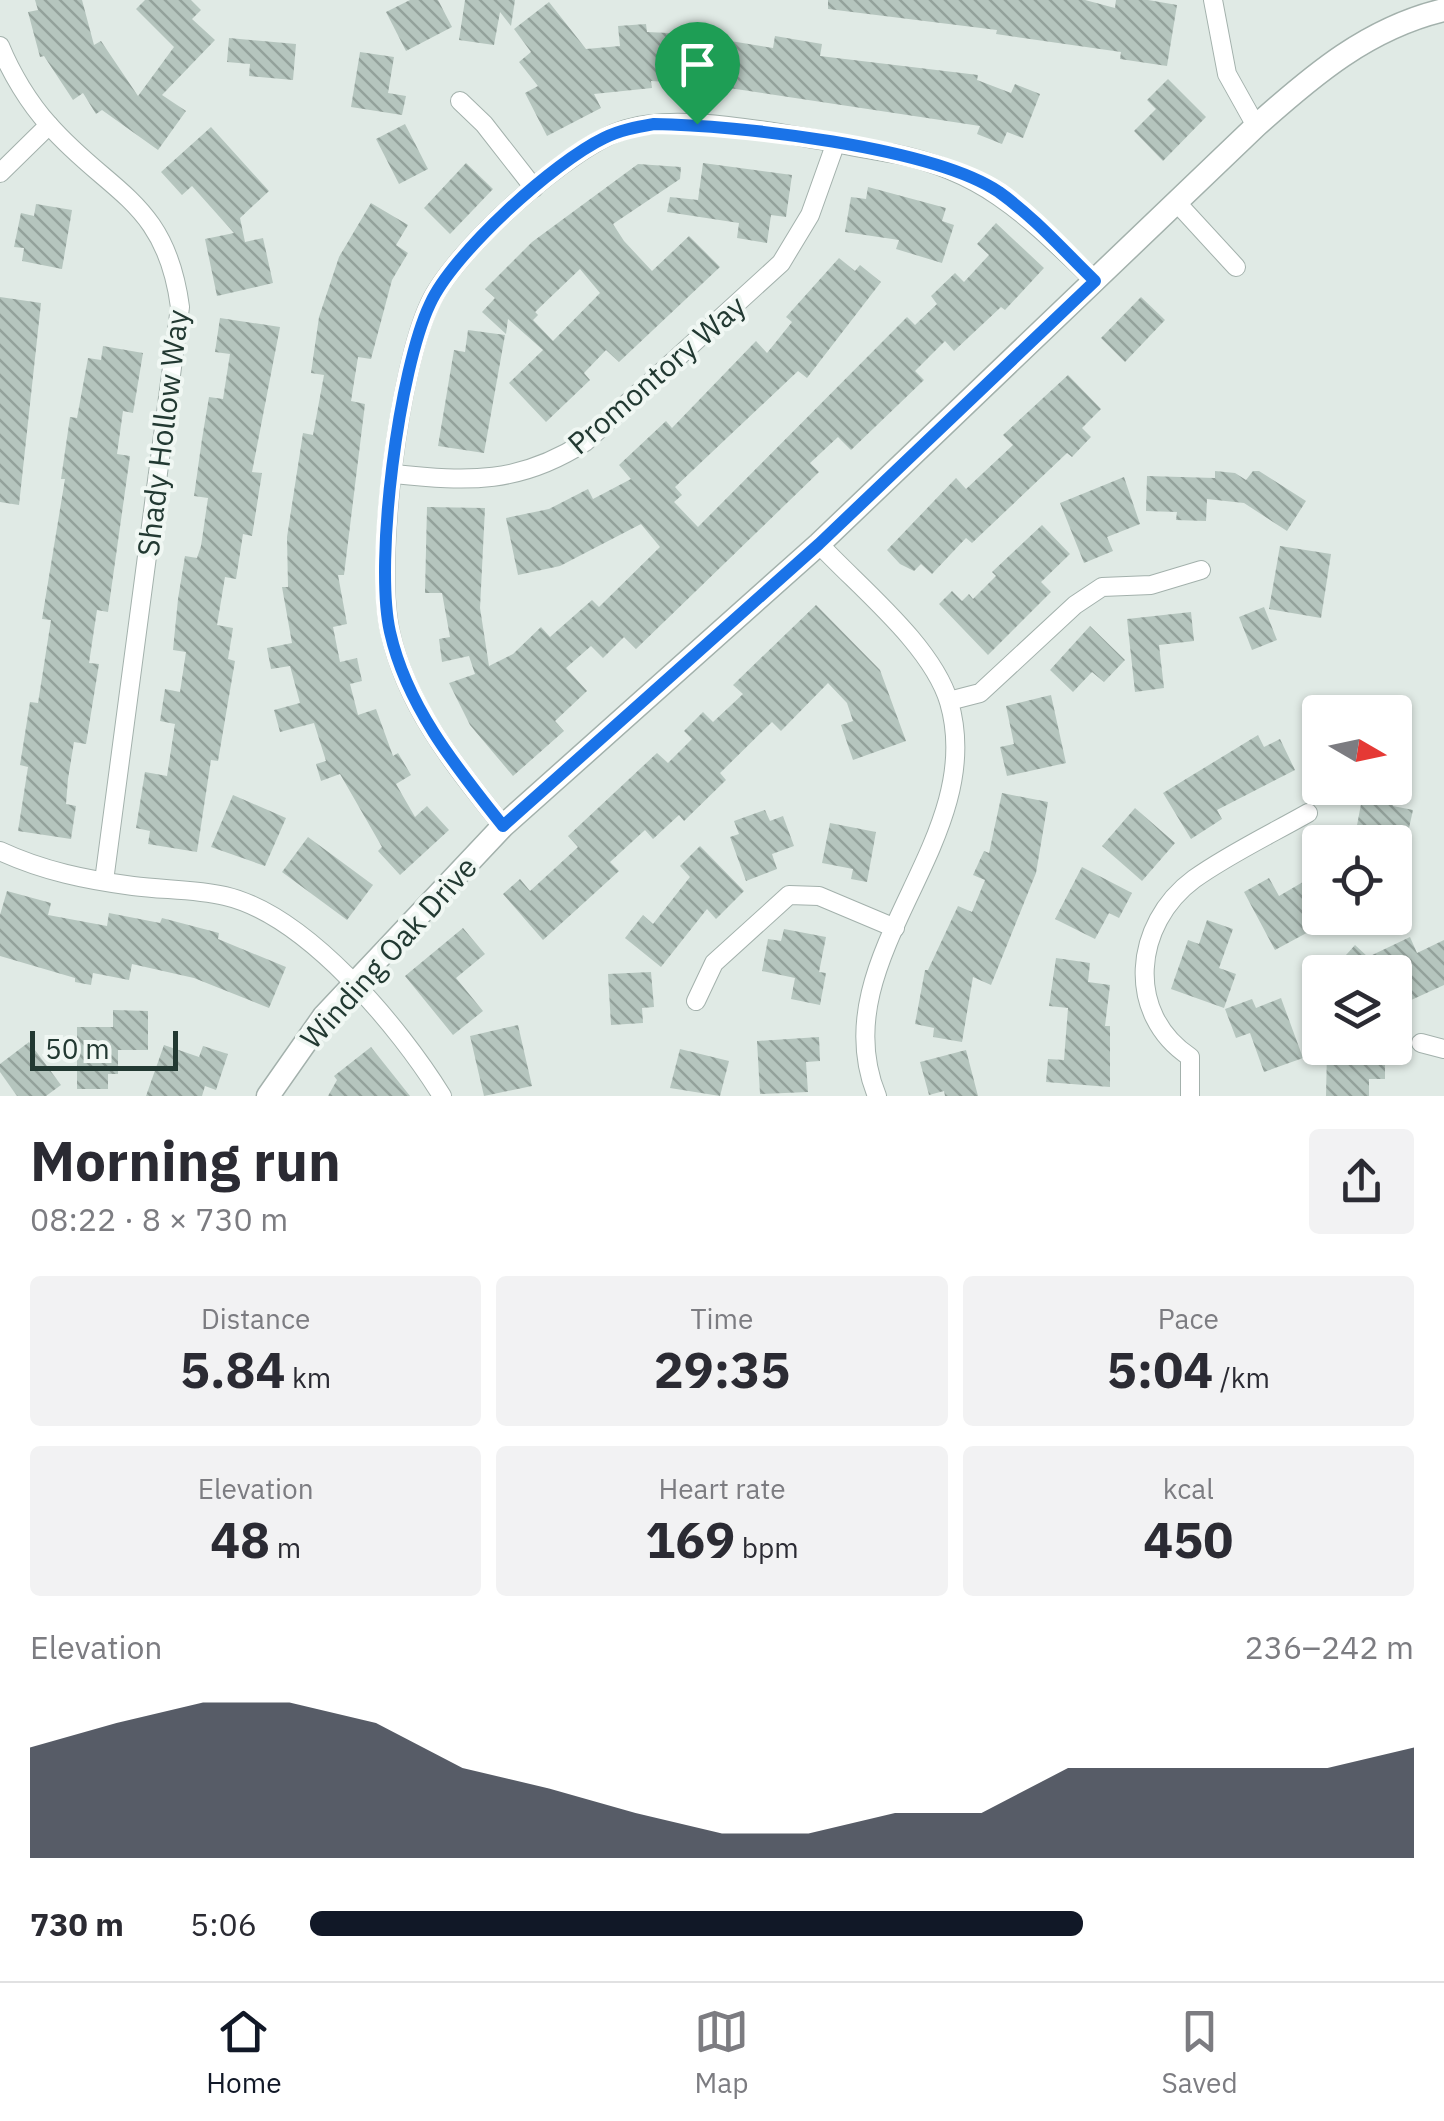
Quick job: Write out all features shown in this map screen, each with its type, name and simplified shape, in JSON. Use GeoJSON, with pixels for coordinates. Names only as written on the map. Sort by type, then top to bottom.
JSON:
{"type":"FeatureCollection","features":[{"type":"Feature","properties":{"kind":"street"},"geometry":{"type":"LineString","coordinates":[[1212,0],[1227,74],[1256,126]]}},
{"type":"Feature","properties":{"kind":"street","name":"Winding Oak Drive"},"geometry":{"type":"LineString","coordinates":[[268,1096],[324,1016],[503,826],[819,544],[1179,205],[1256,126],[1332,60],[1396,25],[1444,10]]}},
{"type":"Feature","properties":{"kind":"street","name":"Shady Hollow Way"},"geometry":{"type":"LineString","coordinates":[[0,46],[49,125],[128,194],[146,216],[171,262],[180,308],[104,881]]}},
{"type":"Feature","properties":{"kind":"street"},"geometry":{"type":"LineString","coordinates":[[460,101],[484,124],[534,188]]}},
{"type":"Feature","properties":{"kind":"street"},"geometry":{"type":"LineString","coordinates":[[503,826],[434,736],[402,671],[390,632],[384,561],[411,354],[430,302],[451,270],[534,188],[602,138],[654,124],[697,124],[834,144],[928,160],[997,191],[1095,281]]}},
{"type":"Feature","properties":{"kind":"street"},"geometry":{"type":"LineString","coordinates":[[0,173],[49,125]]}},
{"type":"Feature","properties":{"kind":"street","name":"Promontory Way"},"geometry":{"type":"LineString","coordinates":[[394,474],[471,480],[503,478],[551,462],[586,442],[781,263],[810,215],[834,144]]}},
{"type":"Feature","properties":{"kind":"street"},"geometry":{"type":"LineString","coordinates":[[1179,205],[1236,266]]}},
{"type":"Feature","properties":{"kind":"street"},"geometry":{"type":"LineString","coordinates":[[819,544],[914,642],[949,701],[952,736],[948,800],[868,996],[867,1064],[876,1096]]}},
{"type":"Feature","properties":{"kind":"street"},"geometry":{"type":"LineString","coordinates":[[949,701],[980,693],[1075,605],[1102,587],[1151,585],[1202,570]]}},
{"type":"Feature","properties":{"kind":"street"},"geometry":{"type":"LineString","coordinates":[[1190,1096],[1190,1057],[1166,1042],[1144,996],[1144,967],[1154,933],[1168,906],[1192,880],[1308,812]]}},
{"type":"Feature","properties":{"kind":"street"},"geometry":{"type":"LineString","coordinates":[[0,851],[58,874],[230,896],[294,933],[353,983],[420,1061],[442,1096]]}},
{"type":"Feature","properties":{"kind":"street"},"geometry":{"type":"LineString","coordinates":[[696,1001],[714,963],[789,894],[819,896],[895,928]]}},
{"type":"Feature","properties":{"kind":"street"},"geometry":{"type":"LineString","coordinates":[[1421,1043],[1444,1049]]}},
{"type":"Feature","properties":{"kind":"building"},"geometry":{"type":"Polygon","coordinates":[[[35,0],[82,0],[94,45],[101,41],[138,96],[174,47],[136,9],[145,0],[191,0],[201,10],[192,19],[215,40],[162,95],[186,111],[158,150],[102,110],[96,114],[83,93],[73,100],[44,56],[40,57],[28,12],[38,10],[35,0]]]}},
{"type":"Feature","properties":{"kind":"building"},"geometry":{"type":"Polygon","coordinates":[[[410,0],[438,0],[452,27],[406,51],[386,12],[410,0]]]}},
{"type":"Feature","properties":{"kind":"building"},"geometry":{"type":"Polygon","coordinates":[[[465,0],[515,0],[511,26],[500,12],[494,45],[459,40],[465,0]]]}},
{"type":"Feature","properties":{"kind":"building"},"geometry":{"type":"Polygon","coordinates":[[[828,0],[1085,0],[1115,8],[1116,0],[1148,0],[1177,5],[1167,66],[1120,59],[1121,52],[996,34],[997,30],[828,9],[828,0]]]}},
{"type":"Feature","properties":{"kind":"building"},"geometry":{"type":"Polygon","coordinates":[[[549,2],[586,49],[620,46],[618,26],[646,24],[647,32],[712,35],[773,48],[775,36],[822,44],[820,56],[978,75],[977,80],[1011,93],[1015,84],[1040,94],[1023,138],[1007,132],[1002,144],[977,134],[980,126],[716,86],[718,69],[686,68],[685,83],[651,81],[652,88],[594,94],[601,108],[547,136],[525,93],[538,86],[519,62],[531,52],[514,29],[549,2]]]}},
{"type":"Feature","properties":{"kind":"building"},"geometry":{"type":"Polygon","coordinates":[[[229,38],[296,44],[293,80],[249,76],[250,64],[227,62],[229,38]]]}},
{"type":"Feature","properties":{"kind":"building"},"geometry":{"type":"Polygon","coordinates":[[[360,52],[394,57],[388,93],[406,96],[402,115],[351,107],[360,52]]]}},
{"type":"Feature","properties":{"kind":"building"},"geometry":{"type":"Polygon","coordinates":[[[1168,79],[1206,117],[1163,161],[1134,131],[1156,109],[1147,100],[1168,79]]]}},
{"type":"Feature","properties":{"kind":"building"},"geometry":{"type":"Polygon","coordinates":[[[405,124],[428,169],[399,184],[376,139],[405,124]]]}},
{"type":"Feature","properties":{"kind":"building"},"geometry":{"type":"Polygon","coordinates":[[[211,127],[269,191],[240,218],[245,242],[263,238],[273,283],[217,296],[205,239],[234,233],[192,186],[182,195],[161,172],[211,127]]]}},
{"type":"Feature","properties":{"kind":"building"},"geometry":{"type":"Polygon","coordinates":[[[466,163],[493,189],[450,234],[424,208],[466,163]]]}},
{"type":"Feature","properties":{"kind":"building"},"geometry":{"type":"Polygon","coordinates":[[[703,163],[792,175],[786,217],[771,215],[767,243],[737,238],[739,223],[667,212],[670,197],[698,200],[703,163]]]}},
{"type":"Feature","properties":{"kind":"building"},"geometry":{"type":"Polygon","coordinates":[[[638,164],[681,167],[680,179],[613,224],[652,271],[689,236],[720,267],[619,362],[606,350],[584,373],[590,380],[546,422],[509,383],[543,350],[508,319],[506,334],[482,312],[495,298],[485,289],[532,242],[638,164]],[[580,269],[535,312],[538,315],[533,320],[553,341],[600,293],[580,269]]]}},
{"type":"Feature","properties":{"kind":"building"},"geometry":{"type":"Polygon","coordinates":[[[868,187],[946,208],[942,221],[954,225],[942,263],[896,249],[899,240],[845,232],[851,197],[866,199],[868,187]]]}},
{"type":"Feature","properties":{"kind":"building"},"geometry":{"type":"Polygon","coordinates":[[[371,203],[408,225],[396,245],[408,253],[392,280],[371,359],[358,357],[351,401],[365,404],[344,575],[338,575],[347,624],[333,627],[340,662],[357,658],[362,681],[350,684],[358,715],[376,709],[393,756],[398,753],[411,775],[396,784],[415,817],[427,806],[449,830],[400,875],[378,851],[382,847],[340,774],[321,781],[316,764],[326,761],[314,723],[280,732],[274,710],[300,703],[290,666],[271,669],[267,648],[292,643],[282,587],[288,587],[287,537],[303,433],[313,435],[324,375],[311,373],[319,317],[339,257],[371,203]]]}},
{"type":"Feature","properties":{"kind":"building"},"geometry":{"type":"Polygon","coordinates":[[[36,204],[72,210],[62,269],[22,261],[24,248],[14,247],[21,213],[34,216],[36,204]]]}},
{"type":"Feature","properties":{"kind":"building"},"geometry":{"type":"Polygon","coordinates":[[[996,223],[1044,268],[1005,310],[1001,307],[954,351],[945,341],[915,371],[924,380],[851,450],[838,437],[810,463],[819,472],[636,649],[624,637],[603,658],[591,646],[566,668],[587,691],[555,721],[564,731],[513,776],[470,725],[449,683],[475,674],[469,656],[442,662],[439,639],[450,637],[442,593],[425,593],[427,507],[485,508],[480,608],[489,666],[513,654],[541,627],[550,637],[592,600],[599,607],[660,547],[641,524],[560,566],[518,575],[506,518],[549,509],[588,489],[593,499],[631,479],[619,465],[666,421],[672,428],[756,341],[767,353],[792,322],[786,317],[839,258],[855,271],[860,265],[881,282],[807,378],[798,371],[675,487],[682,495],[674,502],[698,527],[907,317],[915,325],[937,304],[931,296],[955,273],[964,282],[989,255],[977,244],[996,223]]]}},
{"type":"Feature","properties":{"kind":"building"},"geometry":{"type":"Polygon","coordinates":[[[0,297],[41,303],[19,505],[0,502],[0,297]]]}},
{"type":"Feature","properties":{"kind":"building"},"geometry":{"type":"Polygon","coordinates":[[[1141,297],[1165,320],[1125,362],[1101,338],[1141,297]]]}},
{"type":"Feature","properties":{"kind":"building"},"geometry":{"type":"Polygon","coordinates":[[[220,318],[280,327],[252,472],[262,473],[252,536],[243,534],[236,579],[225,577],[217,625],[233,628],[228,659],[235,661],[218,761],[211,760],[197,852],[148,844],[150,831],[136,828],[145,772],[167,776],[175,724],[160,721],[165,689],[180,692],[186,652],[173,650],[178,599],[185,556],[197,558],[201,546],[208,498],[194,496],[209,397],[223,399],[230,354],[215,352],[220,318]]]}},
{"type":"Feature","properties":{"kind":"building"},"geometry":{"type":"Polygon","coordinates":[[[468,330],[505,335],[484,453],[438,446],[454,350],[465,352],[468,330]]]}},
{"type":"Feature","properties":{"kind":"building"},"geometry":{"type":"Polygon","coordinates":[[[103,346],[143,353],[133,413],[123,411],[117,454],[130,456],[108,612],[97,610],[89,663],[99,664],[86,744],[74,742],[68,779],[66,804],[76,806],[71,839],[18,831],[28,767],[20,765],[30,702],[38,703],[51,620],[42,619],[65,479],[61,479],[70,417],[77,418],[88,358],[101,360],[103,346]]]}},
{"type":"Feature","properties":{"kind":"building"},"geometry":{"type":"Polygon","coordinates":[[[1068,375],[1101,409],[1082,428],[1091,437],[1072,457],[1067,453],[972,543],[966,538],[932,574],[921,564],[914,571],[900,564],[887,550],[956,478],[966,489],[1013,445],[1003,435],[1068,375]]]}},
{"type":"Feature","properties":{"kind":"building"},"geometry":{"type":"Polygon","coordinates":[[[1215,471],[1235,473],[1246,480],[1253,471],[1259,471],[1306,501],[1287,531],[1244,503],[1207,499],[1206,521],[1176,520],[1177,512],[1146,511],[1147,476],[1215,478],[1215,471]]]}},
{"type":"Feature","properties":{"kind":"building"},"geometry":{"type":"Polygon","coordinates":[[[1124,477],[1140,524],[1107,537],[1113,551],[1084,563],[1060,503],[1124,477]]]}},
{"type":"Feature","properties":{"kind":"building"},"geometry":{"type":"Polygon","coordinates":[[[1042,525],[1070,554],[1041,582],[1051,592],[988,655],[939,604],[952,591],[962,601],[969,594],[973,599],[996,576],[992,572],[1042,525]]]}},
{"type":"Feature","properties":{"kind":"building"},"geometry":{"type":"Polygon","coordinates":[[[1280,546],[1331,554],[1321,618],[1269,609],[1280,546]]]}},
{"type":"Feature","properties":{"kind":"building"},"geometry":{"type":"Polygon","coordinates":[[[816,605],[880,670],[906,741],[853,760],[841,725],[853,721],[847,703],[828,683],[781,731],[772,722],[720,773],[726,780],[684,821],[679,815],[653,839],[645,830],[610,862],[619,871],[543,940],[503,894],[520,879],[530,891],[578,847],[568,836],[657,753],[668,763],[692,739],[684,731],[703,712],[713,722],[743,694],[733,685],[816,605]]]}},
{"type":"Feature","properties":{"kind":"building"},"geometry":{"type":"Polygon","coordinates":[[[1264,607],[1277,640],[1252,650],[1239,617],[1264,607]]]}},
{"type":"Feature","properties":{"kind":"building"},"geometry":{"type":"Polygon","coordinates":[[[1191,612],[1194,641],[1159,645],[1164,688],[1135,692],[1127,619],[1191,612]]]}},
{"type":"Feature","properties":{"kind":"building"},"geometry":{"type":"Polygon","coordinates":[[[1090,626],[1125,660],[1104,682],[1092,672],[1073,692],[1050,670],[1090,626]]]}},
{"type":"Feature","properties":{"kind":"building"},"geometry":{"type":"Polygon","coordinates":[[[1051,695],[1066,763],[1007,776],[1000,747],[1014,744],[1006,706],[1051,695]]]}},
{"type":"Feature","properties":{"kind":"building"},"geometry":{"type":"Polygon","coordinates":[[[1258,735],[1264,747],[1280,739],[1295,770],[1217,810],[1222,819],[1191,839],[1163,793],[1258,735]]]}},
{"type":"Feature","properties":{"kind":"building"},"geometry":{"type":"Polygon","coordinates":[[[1002,793],[1048,802],[1036,873],[991,985],[973,977],[962,1042],[933,1037],[934,1028],[915,1024],[925,970],[958,906],[972,912],[985,880],[973,875],[984,851],[989,853],[1002,793]]]}},
{"type":"Feature","properties":{"kind":"building"},"geometry":{"type":"Polygon","coordinates":[[[233,795],[286,818],[265,866],[211,847],[233,795]]]}},
{"type":"Feature","properties":{"kind":"building"},"geometry":{"type":"Polygon","coordinates":[[[1361,805],[1393,805],[1413,810],[1410,825],[1357,825],[1361,805]]]}},
{"type":"Feature","properties":{"kind":"building"},"geometry":{"type":"Polygon","coordinates":[[[1135,808],[1175,843],[1142,881],[1102,846],[1135,808]]]}},
{"type":"Feature","properties":{"kind":"building"},"geometry":{"type":"Polygon","coordinates":[[[765,810],[770,821],[783,816],[794,846],[772,854],[777,869],[746,881],[730,837],[739,834],[734,821],[765,810]]]}},
{"type":"Feature","properties":{"kind":"building"},"geometry":{"type":"Polygon","coordinates":[[[830,823],[876,832],[867,882],[851,879],[853,869],[822,863],[830,823]]]}},
{"type":"Feature","properties":{"kind":"building"},"geometry":{"type":"Polygon","coordinates":[[[308,837],[373,885],[347,920],[282,872],[308,837]]]}},
{"type":"Feature","properties":{"kind":"building"},"geometry":{"type":"Polygon","coordinates":[[[700,846],[744,891],[716,919],[707,909],[661,967],[625,938],[643,915],[653,924],[690,877],[680,866],[700,846]]]}},
{"type":"Feature","properties":{"kind":"building"},"geometry":{"type":"Polygon","coordinates":[[[1082,867],[1132,893],[1119,918],[1109,913],[1095,939],[1055,919],[1082,867]]]}},
{"type":"Feature","properties":{"kind":"building"},"geometry":{"type":"Polygon","coordinates":[[[1269,878],[1279,896],[1302,883],[1303,935],[1275,950],[1244,892],[1269,878]]]}},
{"type":"Feature","properties":{"kind":"building"},"geometry":{"type":"Polygon","coordinates":[[[7,891],[51,903],[48,915],[107,926],[109,913],[160,923],[162,918],[219,933],[218,939],[286,967],[269,1008],[194,978],[132,964],[129,980],[93,973],[91,985],[75,982],[75,978],[0,956],[0,915],[7,891]]]}},
{"type":"Feature","properties":{"kind":"building"},"geometry":{"type":"Polygon","coordinates":[[[1207,920],[1233,929],[1219,968],[1236,974],[1224,1008],[1171,989],[1188,940],[1199,944],[1207,920]]]}},
{"type":"Feature","properties":{"kind":"building"},"geometry":{"type":"Polygon","coordinates":[[[463,928],[485,954],[456,978],[483,1011],[453,1035],[405,976],[463,928]]]}},
{"type":"Feature","properties":{"kind":"building"},"geometry":{"type":"Polygon","coordinates":[[[784,929],[826,937],[819,972],[826,973],[820,1005],[791,999],[795,978],[762,971],[768,939],[781,941],[784,929]]]}},
{"type":"Feature","properties":{"kind":"building"},"geometry":{"type":"Polygon","coordinates":[[[1410,937],[1417,953],[1444,940],[1444,985],[1412,1000],[1412,955],[1372,955],[1410,937]]]}},
{"type":"Feature","properties":{"kind":"building"},"geometry":{"type":"Polygon","coordinates":[[[1355,945],[1366,955],[1346,955],[1355,945]]]}},
{"type":"Feature","properties":{"kind":"building"},"geometry":{"type":"Polygon","coordinates":[[[1056,958],[1090,963],[1088,982],[1110,985],[1105,1026],[1110,1026],[1110,1087],[1046,1082],[1048,1059],[1064,1060],[1068,1008],[1049,1006],[1056,958]]]}},
{"type":"Feature","properties":{"kind":"building"},"geometry":{"type":"Polygon","coordinates":[[[651,972],[654,1007],[642,1008],[643,1023],[611,1025],[608,974],[651,972]]]}},
{"type":"Feature","properties":{"kind":"building"},"geometry":{"type":"Polygon","coordinates":[[[1281,998],[1302,1058],[1264,1072],[1250,1033],[1236,1038],[1225,1009],[1252,999],[1256,1008],[1281,998]]]}},
{"type":"Feature","properties":{"kind":"building"},"geometry":{"type":"Polygon","coordinates":[[[113,1010],[148,1011],[148,1050],[118,1050],[118,1074],[108,1074],[108,1089],[77,1089],[77,1027],[113,1027],[113,1010]]]}},
{"type":"Feature","properties":{"kind":"building"},"geometry":{"type":"Polygon","coordinates":[[[518,1025],[532,1086],[484,1096],[470,1036],[518,1025]]]}},
{"type":"Feature","properties":{"kind":"building"},"geometry":{"type":"Polygon","coordinates":[[[819,1037],[820,1061],[806,1062],[808,1092],[760,1094],[757,1041],[819,1037]]]}},
{"type":"Feature","properties":{"kind":"building"},"geometry":{"type":"Polygon","coordinates":[[[29,1042],[61,1085],[46,1096],[17,1096],[0,1072],[0,1064],[29,1042]]]}},
{"type":"Feature","properties":{"kind":"building"},"geometry":{"type":"Polygon","coordinates":[[[164,1045],[199,1057],[203,1046],[228,1054],[216,1090],[205,1086],[202,1096],[146,1096],[164,1045]]]}},
{"type":"Feature","properties":{"kind":"building"},"geometry":{"type":"Polygon","coordinates":[[[371,1047],[410,1096],[328,1096],[337,1080],[334,1076],[371,1047]]]}},
{"type":"Feature","properties":{"kind":"building"},"geometry":{"type":"Polygon","coordinates":[[[680,1049],[729,1061],[720,1096],[670,1088],[680,1049]]]}},
{"type":"Feature","properties":{"kind":"building"},"geometry":{"type":"Polygon","coordinates":[[[966,1050],[978,1096],[945,1096],[944,1091],[929,1095],[920,1062],[966,1050]]]}},
{"type":"Feature","properties":{"kind":"building"},"geometry":{"type":"Polygon","coordinates":[[[1327,1065],[1385,1065],[1385,1079],[1369,1079],[1369,1096],[1326,1096],[1327,1065]]]}},
{"type":"Feature","properties":{"kind":"route"},"geometry":{"type":"LineString","coordinates":[[697,124],[928,160],[997,191],[1095,281],[819,544],[503,826],[434,736],[402,671],[390,632],[384,592],[386,534],[411,354],[430,302],[451,270],[558,168],[602,138],[627,128],[697,124]]}}]}
